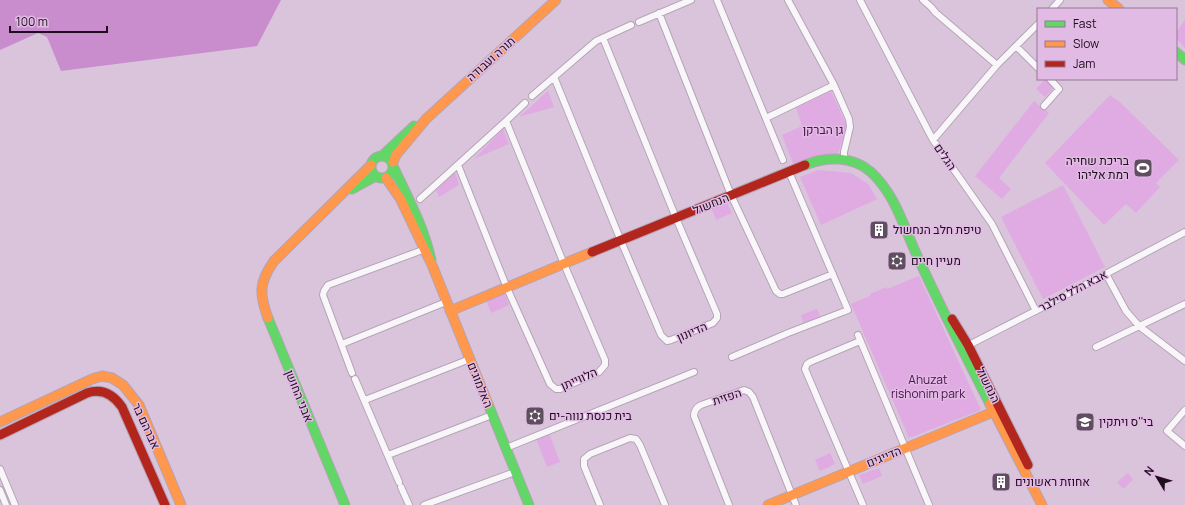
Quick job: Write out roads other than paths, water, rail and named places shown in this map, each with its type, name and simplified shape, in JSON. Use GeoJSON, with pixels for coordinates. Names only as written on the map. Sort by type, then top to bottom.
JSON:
{"type":"FeatureCollection","features":[{"type":"Feature","properties":{"kind":"street","name":"תורה ועבודה"},"geometry":{"type":"LineString","coordinates":[[393,165],[396,155],[426,119],[556,0]]}},
{"type":"Feature","properties":{"kind":"street"},"geometry":{"type":"LineString","coordinates":[[639,22],[691,0]]}},
{"type":"Feature","properties":{"kind":"street"},"geometry":{"type":"LineString","coordinates":[[717,0],[783,160]]}},
{"type":"Feature","properties":{"kind":"street"},"geometry":{"type":"LineString","coordinates":[[788,0],[834,85],[848,118],[850,127],[844,158]]}},
{"type":"Feature","properties":{"kind":"street","name":"הגלים"},"geometry":{"type":"LineString","coordinates":[[860,0],[933,140],[992,224],[1036,311]]}},
{"type":"Feature","properties":{"kind":"street"},"geometry":{"type":"LineString","coordinates":[[923,0],[936,13],[998,65]]}},
{"type":"Feature","properties":{"kind":"street"},"geometry":{"type":"LineString","coordinates":[[1053,8],[1060,0]]}},
{"type":"Feature","properties":{"kind":"street"},"geometry":{"type":"LineString","coordinates":[[1108,0],[1118,8]]}},
{"type":"Feature","properties":{"kind":"street"},"geometry":{"type":"LineString","coordinates":[[1117,0],[1126,8]]}},
{"type":"Feature","properties":{"kind":"street"},"geometry":{"type":"LineString","coordinates":[[658,13],[731,195],[778,293],[783,294],[832,274]]}},
{"type":"Feature","properties":{"kind":"street"},"geometry":{"type":"LineString","coordinates":[[532,96],[596,41],[631,25]]}},
{"type":"Feature","properties":{"kind":"street"},"geometry":{"type":"LineString","coordinates":[[933,140],[998,65],[1037,25]]}},
{"type":"Feature","properties":{"kind":"street"},"geometry":{"type":"LineString","coordinates":[[603,38],[676,218]]}},
{"type":"Feature","properties":{"kind":"street"},"geometry":{"type":"LineString","coordinates":[[1016,46],[1037,67]]}},
{"type":"Feature","properties":{"kind":"street"},"geometry":{"type":"LineString","coordinates":[[1177,53],[1185,60]]}},
{"type":"Feature","properties":{"kind":"street"},"geometry":{"type":"LineString","coordinates":[[1177,60],[1185,67]]}},
{"type":"Feature","properties":{"kind":"street"},"geometry":{"type":"LineString","coordinates":[[554,77],[621,241]]}},
{"type":"Feature","properties":{"kind":"street"},"geometry":{"type":"LineString","coordinates":[[1044,106],[1059,88],[1051,80]]}},
{"type":"Feature","properties":{"kind":"street"},"geometry":{"type":"LineString","coordinates":[[766,118],[834,85]]}},
{"type":"Feature","properties":{"kind":"street"},"geometry":{"type":"LineString","coordinates":[[420,199],[525,103]]}},
{"type":"Feature","properties":{"kind":"street","name":"תורה ועבודה"},"geometry":{"type":"LineString","coordinates":[[382,156],[411,128],[426,119]]}},
{"type":"Feature","properties":{"kind":"street"},"geometry":{"type":"LineString","coordinates":[[506,121],[564,264]]}},
{"type":"Feature","properties":{"kind":"street"},"geometry":{"type":"LineString","coordinates":[[341,196],[375,159],[382,156],[388,157],[393,165],[391,174],[386,178],[379,178],[372,171],[371,165]]}},
{"type":"Feature","properties":{"kind":"street","name":"הנחשול"},"geometry":{"type":"LineString","coordinates":[[450,311],[789,172],[820,160],[844,158],[861,165],[870,171],[880,182],[898,210],[922,267],[964,347],[1042,505]]}},
{"type":"Feature","properties":{"kind":"street","name":"האלמוגים"},"geometry":{"type":"LineString","coordinates":[[393,165],[412,206],[446,302],[529,505]]}},
{"type":"Feature","properties":{"kind":"street"},"geometry":{"type":"LineString","coordinates":[[458,165],[507,288]]}},
{"type":"Feature","properties":{"kind":"street"},"geometry":{"type":"LineString","coordinates":[[732,357],[788,333],[848,310],[789,172]]}},
{"type":"Feature","properties":{"kind":"street"},"geometry":{"type":"LineString","coordinates":[[341,196],[376,176]]}},
{"type":"Feature","properties":{"kind":"street","name":"האלמוגים"},"geometry":{"type":"LineString","coordinates":[[386,178],[397,191],[426,249]]}},
{"type":"Feature","properties":{"kind":"street","name":"אבני החושן"},"geometry":{"type":"LineString","coordinates":[[341,196],[274,260],[263,276],[260,293],[263,306],[345,505]]}},
{"type":"Feature","properties":{"kind":"street","name":"הדיונון"},"geometry":{"type":"LineString","coordinates":[[621,241],[661,335],[667,341],[712,323],[717,318],[717,314],[676,218]]}},
{"type":"Feature","properties":{"kind":"street","name":"אבא הלל סילבר"},"geometry":{"type":"LineString","coordinates":[[964,347],[1036,311],[1185,232]]}},
{"type":"Feature","properties":{"kind":"street"},"geometry":{"type":"LineString","coordinates":[[409,505],[354,376],[323,295],[328,285],[426,249]]}},
{"type":"Feature","properties":{"kind":"street","name":"הלווייתן"},"geometry":{"type":"LineString","coordinates":[[507,288],[550,384],[556,389],[560,389],[600,372],[605,365],[605,360],[564,264]]}},
{"type":"Feature","properties":{"kind":"street"},"geometry":{"type":"LineString","coordinates":[[1106,274],[1126,311],[1139,326],[1185,361]]}},
{"type":"Feature","properties":{"kind":"street"},"geometry":{"type":"LineString","coordinates":[[342,344],[446,302]]}},
{"type":"Feature","properties":{"kind":"street"},"geometry":{"type":"LineString","coordinates":[[1096,347],[1185,304]]}},
{"type":"Feature","properties":{"kind":"street"},"geometry":{"type":"LineString","coordinates":[[863,505],[805,369],[807,364],[810,362],[859,338],[929,505]]}},
{"type":"Feature","properties":{"kind":"street"},"geometry":{"type":"LineString","coordinates":[[365,400],[470,359]]}},
{"type":"Feature","properties":{"kind":"street"},"geometry":{"type":"LineString","coordinates":[[506,448],[694,372]]}},
{"type":"Feature","properties":{"kind":"street","name":"אברהם בר"},"geometry":{"type":"LineString","coordinates":[[0,422],[92,379],[102,376],[112,378],[123,385],[139,405],[181,505]]}},
{"type":"Feature","properties":{"kind":"street","name":"אברהם בר"},"geometry":{"type":"LineString","coordinates":[[0,435],[87,392],[93,390],[108,393],[114,396],[122,407],[165,505]]}},
{"type":"Feature","properties":{"kind":"street","name":"הפזית"},"geometry":{"type":"LineString","coordinates":[[729,505],[694,413],[701,405],[744,390],[749,392],[753,397],[792,495]]}},
{"type":"Feature","properties":{"kind":"street"},"geometry":{"type":"LineString","coordinates":[[1185,410],[1167,431],[1185,446]]}},
{"type":"Feature","properties":{"kind":"street","name":"הנחשול"},"geometry":{"type":"LineString","coordinates":[[996,411],[1049,505]]}},
{"type":"Feature","properties":{"kind":"street","name":"הדייגים"},"geometry":{"type":"LineString","coordinates":[[768,505],[996,411]]}},
{"type":"Feature","properties":{"kind":"street"},"geometry":{"type":"LineString","coordinates":[[388,455],[492,415]]}},
{"type":"Feature","properties":{"kind":"street"},"geometry":{"type":"LineString","coordinates":[[600,505],[584,466],[584,459],[590,454],[630,438],[636,439],[640,445],[665,505]]}},
{"type":"Feature","properties":{"kind":"street"},"geometry":{"type":"LineString","coordinates":[[0,469],[15,505]]}},
{"type":"Feature","properties":{"kind":"street"},"geometry":{"type":"LineString","coordinates":[[424,505],[515,472]]}},
{"type":"Feature","properties":{"kind":"street"},"geometry":{"type":"LineString","coordinates":[[0,490],[6,505]]}},
{"type":"Feature","properties":{"kind":"street"},"geometry":{"type":"LineString","coordinates":[[792,495],[796,505]]}},
{"type":"Feature","properties":{"kind":"place","name":"בריכת שחייה רמת אליהו"},"geometry":{"type":"Point","coordinates":[1143,168]}},
{"type":"Feature","properties":{"kind":"place","name":"טיפת חלב הנחשול"},"geometry":{"type":"Point","coordinates":[879,230]}},
{"type":"Feature","properties":{"kind":"place","name":"מעיין חיים"},"geometry":{"type":"Point","coordinates":[897,261]}},
{"type":"Feature","properties":{"kind":"place","name":"בית כנסת נווה-ים"},"geometry":{"type":"Point","coordinates":[535,416]}},
{"type":"Feature","properties":{"kind":"place","name":"בי''ס ויתקין"},"geometry":{"type":"Point","coordinates":[1085,422]}},
{"type":"Feature","properties":{"kind":"place","name":"אחוזת ראשונים"},"geometry":{"type":"Point","coordinates":[1001,482]}},
{"type":"Feature","properties":{"kind":"park label","name":"גן הברקן"},"geometry":{"type":"Point","coordinates":[823,130]}},
{"type":"Feature","properties":{"kind":"park label","name":"Ahuzat rishonim park"},"geometry":{"type":"Point","coordinates":[928,387]}}]}
